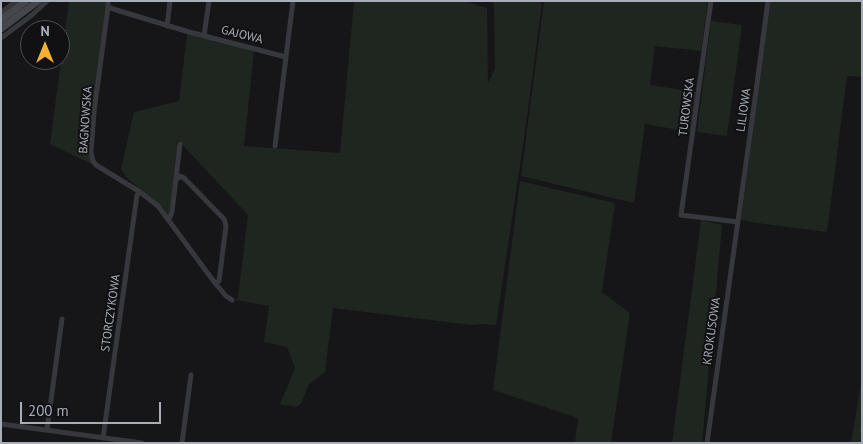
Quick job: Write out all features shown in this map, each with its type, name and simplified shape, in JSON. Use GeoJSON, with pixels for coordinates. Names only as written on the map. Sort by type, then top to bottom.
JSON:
{"type":"FeatureCollection","features":[{"type":"Feature","properties":{"kind":"main road"},"geometry":{"type":"LineString","coordinates":[[1,20],[26,1]]}},
{"type":"Feature","properties":{"kind":"main road"},"geometry":{"type":"LineString","coordinates":[[1,29],[38,1]]}},
{"type":"Feature","properties":{"kind":"street"},"geometry":{"type":"LineString","coordinates":[[1,13],[16,1]]}},
{"type":"Feature","properties":{"kind":"street"},"geometry":{"type":"LineString","coordinates":[[1,38],[32,15],[47,1]]}},
{"type":"Feature","properties":{"kind":"street"},"geometry":{"type":"LineString","coordinates":[[167,26],[170,1]]}},
{"type":"Feature","properties":{"kind":"street"},"geometry":{"type":"LineString","coordinates":[[204,36],[208,1]]}},
{"type":"Feature","properties":{"kind":"street"},"geometry":{"type":"LineString","coordinates":[[275,146],[293,1]]}},
{"type":"Feature","properties":{"kind":"street","name":"TUROWSKA"},"geometry":{"type":"LineString","coordinates":[[711,1],[681,215],[738,222]]}},
{"type":"Feature","properties":{"kind":"street","name":"LILIOWA"},"geometry":{"type":"LineString","coordinates":[[738,222],[768,1]]}},
{"type":"Feature","properties":{"kind":"street","name":"GAJOWA"},"geometry":{"type":"LineString","coordinates":[[108,4],[113,9],[167,26],[286,57]]}},
{"type":"Feature","properties":{"kind":"street","name":"BAGNOWSKA"},"geometry":{"type":"LineString","coordinates":[[108,4],[94,112],[91,152],[93,161],[96,165],[140,192],[158,206],[226,296],[232,300]]}},
{"type":"Feature","properties":{"kind":"street"},"geometry":{"type":"LineString","coordinates":[[168,219],[172,212],[180,144]]}},
{"type":"Feature","properties":{"kind":"street"},"geometry":{"type":"LineString","coordinates":[[176,180],[180,176],[184,178],[224,219],[226,226],[219,281],[216,283]]}},
{"type":"Feature","properties":{"kind":"street","name":"STORCZYKOWA"},"geometry":{"type":"LineString","coordinates":[[103,438],[137,195],[140,192]]}},
{"type":"Feature","properties":{"kind":"street","name":"KROKUSOWA"},"geometry":{"type":"LineString","coordinates":[[707,443],[738,222]]}},
{"type":"Feature","properties":{"kind":"street"},"geometry":{"type":"LineString","coordinates":[[47,430],[62,319]]}},
{"type":"Feature","properties":{"kind":"street"},"geometry":{"type":"LineString","coordinates":[[182,443],[191,375]]}},
{"type":"Feature","properties":{"kind":"street"},"geometry":{"type":"LineString","coordinates":[[1,424],[142,443]]}},
{"type":"Feature","properties":{"kind":"shaded area"},"geometry":{"type":"Polygon","coordinates":[[[69,1],[106,1],[90,155],[91,164],[50,144],[60,70],[70,70],[70,20],[66,20],[69,1]]]}},
{"type":"Feature","properties":{"kind":"shaded area"},"geometry":{"type":"Polygon","coordinates":[[[354,1],[465,1],[487,8],[488,83],[495,69],[493,1],[540,1],[542,3],[496,325],[471,325],[333,308],[325,372],[309,384],[301,404],[297,407],[280,404],[295,368],[287,347],[264,342],[269,306],[235,300],[238,298],[248,215],[178,140],[169,217],[159,205],[125,176],[121,169],[134,112],[179,101],[187,34],[254,51],[244,146],[340,153],[354,1]]]}},
{"type":"Feature","properties":{"kind":"shaded area"},"geometry":{"type":"Polygon","coordinates":[[[544,1],[708,1],[701,51],[655,46],[650,85],[696,92],[690,132],[645,124],[634,203],[521,176],[544,1]]]}},
{"type":"Feature","properties":{"kind":"shaded area"},"geometry":{"type":"Polygon","coordinates":[[[770,1],[862,1],[862,77],[847,76],[827,232],[741,220],[770,1]]]}},
{"type":"Feature","properties":{"kind":"shaded area"},"geometry":{"type":"Polygon","coordinates":[[[711,21],[742,25],[727,136],[697,132],[711,21]]]}},
{"type":"Feature","properties":{"kind":"shaded area"},"geometry":{"type":"Polygon","coordinates":[[[520,181],[615,203],[602,292],[630,313],[611,443],[575,443],[578,418],[493,390],[520,181]]]}},
{"type":"Feature","properties":{"kind":"shaded area"},"geometry":{"type":"Polygon","coordinates":[[[701,220],[722,225],[702,443],[672,443],[701,220]]]}},
{"type":"Feature","properties":{"kind":"shaded area"},"geometry":{"type":"Polygon","coordinates":[[[862,377],[862,443],[851,443],[862,377]]]}},
{"type":"Feature","properties":{"kind":"waterway"},"geometry":{"type":"LineString","coordinates":[[860,430],[862,434]]}}]}
